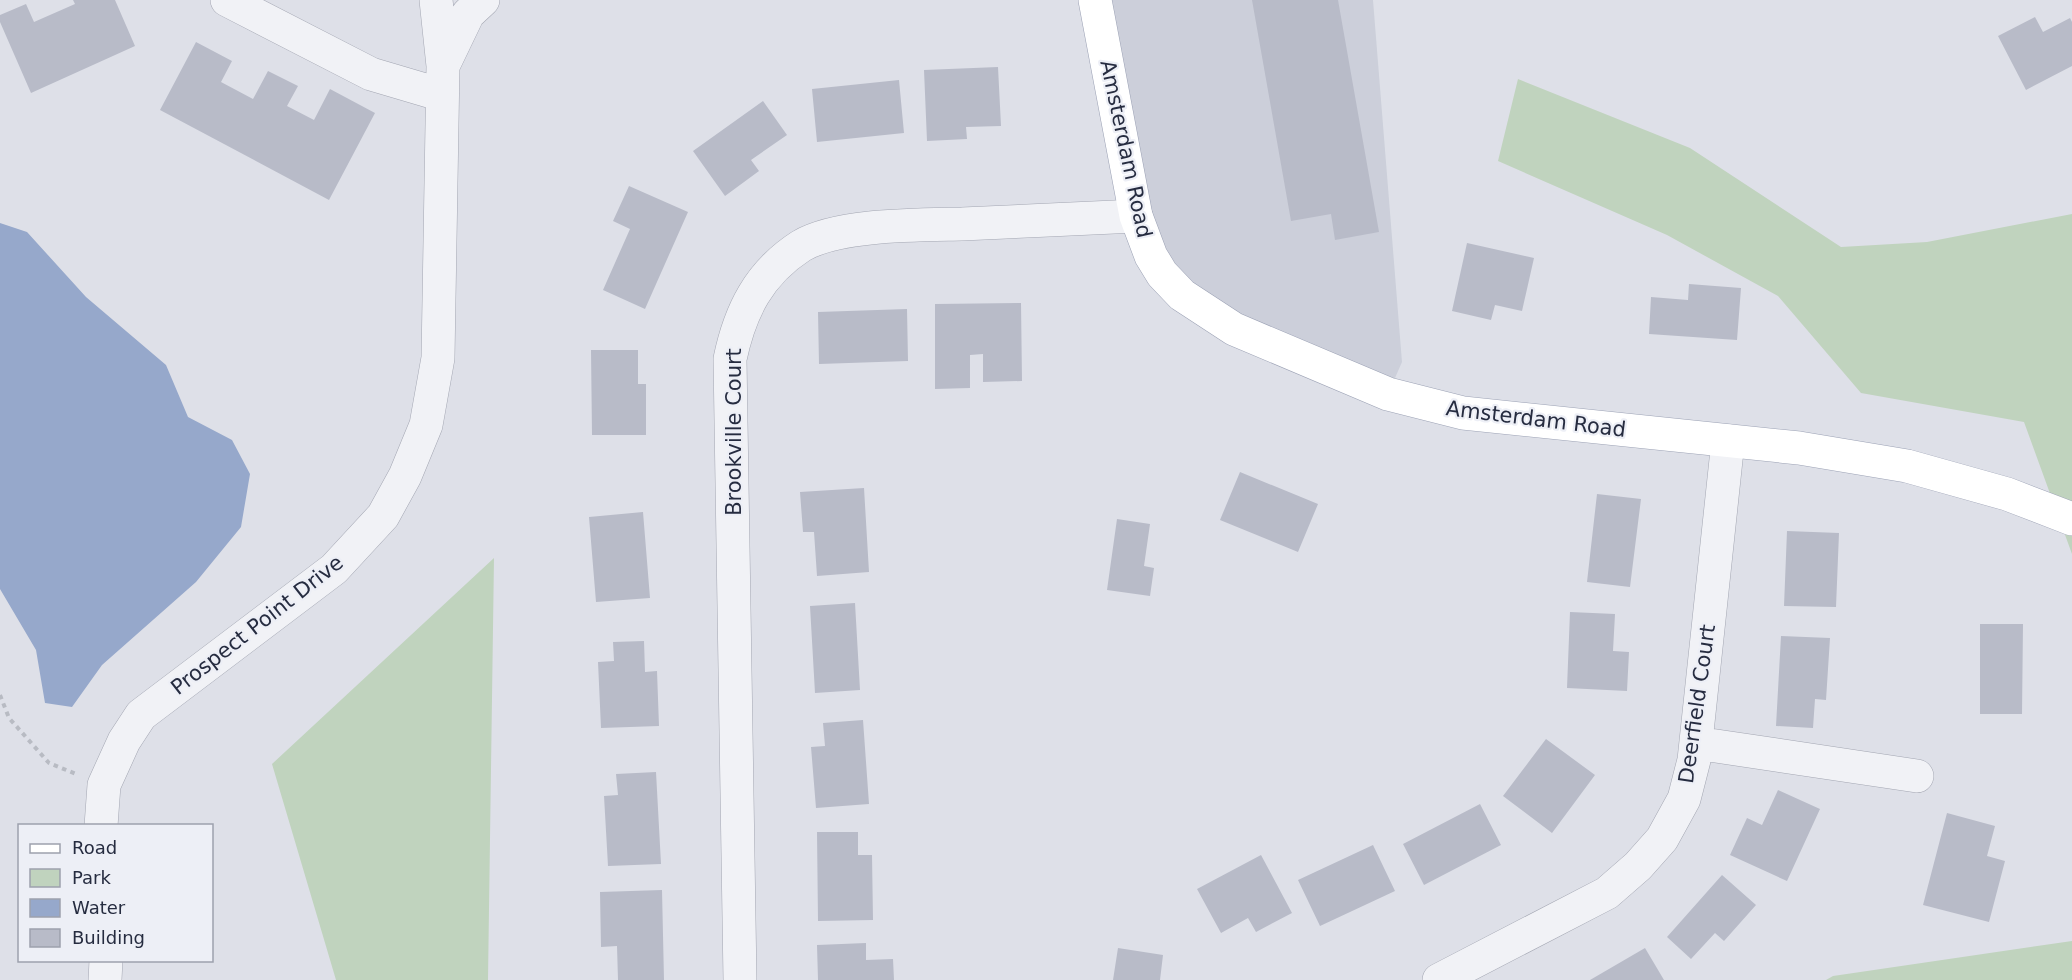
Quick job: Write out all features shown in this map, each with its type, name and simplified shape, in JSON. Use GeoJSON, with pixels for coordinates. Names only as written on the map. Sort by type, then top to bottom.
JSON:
{"type":"FeatureCollection","features":[{"type":"Feature","properties":{"kind":"main road","name":"Amsterdam Road"},"geometry":{"type":"LineString","coordinates":[[1095,0],[1136,216],[1150,256],[1162,274],[1182,295],[1234,329],[1388,393],[1463,413],[1799,448],[1907,466],[2007,494],[2072,519]]}},
{"type":"Feature","properties":{"kind":"street"},"geometry":{"type":"LineString","coordinates":[[227,0],[371,74],[442,80]]}},
{"type":"Feature","properties":{"kind":"street","name":"Prospect Point Drive"},"geometry":{"type":"LineString","coordinates":[[101,824],[105,785],[124,741],[141,715],[334,569],[383,516],[405,476],[426,425],[438,358],[442,80],[436,0]]}},
{"type":"Feature","properties":{"kind":"street","name":"Prospect Point Drive"},"geometry":{"type":"LineString","coordinates":[[442,80],[468,14],[483,0]]}},
{"type":"Feature","properties":{"kind":"street","name":"Brookville Court"},"geometry":{"type":"LineString","coordinates":[[740,980],[730,359],[736,331],[760,282],[777,264],[802,245],[838,232],[908,226],[1136,216]]}},
{"type":"Feature","properties":{"kind":"street","name":"Deerfield Court"},"geometry":{"type":"LineString","coordinates":[[1439,980],[1607,893],[1638,867],[1662,839],[1684,799],[1694,760],[1728,441]]}},
{"type":"Feature","properties":{"kind":"street"},"geometry":{"type":"LineString","coordinates":[[1696,743],[1917,776]]}},
{"type":"Feature","properties":{"kind":"street"},"geometry":{"type":"LineString","coordinates":[[105,980],[106,962]]}},
{"type":"Feature","properties":{"kind":"path"},"geometry":{"type":"LineString","coordinates":[[0,694],[9,718],[49,763],[105,785]]}},
{"type":"Feature","properties":{"kind":"shaded area"},"geometry":{"type":"Polygon","coordinates":[[[1095,0],[1373,0],[1402,362],[1388,394],[1162,274],[1095,0]]]}},
{"type":"Feature","properties":{"kind":"green space"},"geometry":{"type":"Polygon","coordinates":[[[1518,79],[1690,148],[1841,247],[1927,242],[2072,214],[2072,554],[2024,422],[1861,393],[1778,296],[1667,235],[1498,161],[1518,79]]]}},
{"type":"Feature","properties":{"kind":"green space"},"geometry":{"type":"Polygon","coordinates":[[[494,558],[488,980],[336,980],[272,764],[494,558]]]}},
{"type":"Feature","properties":{"kind":"green space"},"geometry":{"type":"Polygon","coordinates":[[[2072,941],[2072,980],[1826,980],[1833,976],[2072,941]]]}},
{"type":"Feature","properties":{"kind":"water"},"geometry":{"type":"Polygon","coordinates":[[[0,223],[27,232],[86,297],[166,365],[188,417],[232,440],[250,474],[241,527],[196,582],[102,665],[72,707],[45,703],[36,650],[0,589],[0,223]]]}},
{"type":"Feature","properties":{"kind":"building"},"geometry":{"type":"Polygon","coordinates":[[[73,0],[115,0],[135,46],[31,93],[0,22],[0,15],[26,4],[34,22],[75,4],[73,0]]]}},
{"type":"Feature","properties":{"kind":"building"},"geometry":{"type":"Polygon","coordinates":[[[1252,0],[1338,0],[1379,232],[1335,240],[1331,214],[1291,221],[1252,0]]]}},
{"type":"Feature","properties":{"kind":"building"},"geometry":{"type":"Polygon","coordinates":[[[2035,17],[2043,32],[2070,18],[2072,22],[2072,66],[2026,90],[1998,36],[2035,17]]]}},
{"type":"Feature","properties":{"kind":"building"},"geometry":{"type":"Polygon","coordinates":[[[196,42],[232,61],[221,82],[253,99],[268,71],[298,86],[287,106],[314,120],[330,89],[375,113],[329,200],[160,110],[196,42]]]}},
{"type":"Feature","properties":{"kind":"building"},"geometry":{"type":"Polygon","coordinates":[[[998,67],[1001,126],[966,127],[967,139],[927,141],[924,70],[998,67]]]}},
{"type":"Feature","properties":{"kind":"building"},"geometry":{"type":"Polygon","coordinates":[[[899,80],[904,133],[817,142],[812,89],[899,80]]]}},
{"type":"Feature","properties":{"kind":"building"},"geometry":{"type":"Polygon","coordinates":[[[763,101],[787,135],[751,160],[759,171],[725,196],[693,151],[763,101]]]}},
{"type":"Feature","properties":{"kind":"building"},"geometry":{"type":"Polygon","coordinates":[[[629,186],[688,212],[645,309],[603,290],[630,229],[613,221],[629,186]]]}},
{"type":"Feature","properties":{"kind":"building"},"geometry":{"type":"Polygon","coordinates":[[[1467,243],[1534,258],[1522,311],[1495,305],[1491,320],[1452,311],[1467,243]]]}},
{"type":"Feature","properties":{"kind":"building"},"geometry":{"type":"Polygon","coordinates":[[[1689,284],[1741,288],[1737,340],[1649,334],[1651,297],[1688,300],[1689,284]]]}},
{"type":"Feature","properties":{"kind":"building"},"geometry":{"type":"Polygon","coordinates":[[[1021,303],[1022,381],[983,382],[983,354],[970,355],[970,388],[935,389],[935,304],[1021,303]]]}},
{"type":"Feature","properties":{"kind":"building"},"geometry":{"type":"Polygon","coordinates":[[[907,309],[908,361],[819,364],[818,312],[907,309]]]}},
{"type":"Feature","properties":{"kind":"building"},"geometry":{"type":"Polygon","coordinates":[[[591,350],[638,350],[638,384],[646,384],[646,435],[592,435],[591,350]]]}},
{"type":"Feature","properties":{"kind":"building"},"geometry":{"type":"Polygon","coordinates":[[[1240,472],[1318,504],[1298,552],[1220,520],[1240,472]]]}},
{"type":"Feature","properties":{"kind":"building"},"geometry":{"type":"Polygon","coordinates":[[[864,488],[869,572],[817,576],[814,532],[803,532],[800,492],[864,488]]]}},
{"type":"Feature","properties":{"kind":"building"},"geometry":{"type":"Polygon","coordinates":[[[1597,494],[1641,499],[1630,587],[1587,582],[1597,494]]]}},
{"type":"Feature","properties":{"kind":"building"},"geometry":{"type":"Polygon","coordinates":[[[643,512],[650,598],[596,602],[589,517],[643,512]]]}},
{"type":"Feature","properties":{"kind":"building"},"geometry":{"type":"Polygon","coordinates":[[[1117,519],[1150,524],[1144,566],[1154,568],[1150,596],[1107,590],[1117,519]]]}},
{"type":"Feature","properties":{"kind":"building"},"geometry":{"type":"Polygon","coordinates":[[[1787,531],[1839,533],[1836,607],[1784,606],[1787,531]]]}},
{"type":"Feature","properties":{"kind":"building"},"geometry":{"type":"Polygon","coordinates":[[[855,603],[860,690],[815,693],[810,606],[855,603]]]}},
{"type":"Feature","properties":{"kind":"building"},"geometry":{"type":"Polygon","coordinates":[[[1570,612],[1615,614],[1613,651],[1629,652],[1627,691],[1567,688],[1570,612]]]}},
{"type":"Feature","properties":{"kind":"building"},"geometry":{"type":"Polygon","coordinates":[[[1980,624],[2023,624],[2022,714],[1980,714],[1980,624]]]}},
{"type":"Feature","properties":{"kind":"building"},"geometry":{"type":"Polygon","coordinates":[[[1781,636],[1830,638],[1826,700],[1815,699],[1813,728],[1776,726],[1781,636]]]}},
{"type":"Feature","properties":{"kind":"building"},"geometry":{"type":"Polygon","coordinates":[[[644,641],[645,672],[657,671],[659,726],[601,728],[598,662],[614,661],[613,642],[644,641]]]}},
{"type":"Feature","properties":{"kind":"building"},"geometry":{"type":"Polygon","coordinates":[[[863,720],[869,804],[816,808],[811,747],[825,746],[823,723],[863,720]]]}},
{"type":"Feature","properties":{"kind":"building"},"geometry":{"type":"Polygon","coordinates":[[[1546,739],[1595,775],[1552,833],[1503,796],[1546,739]]]}},
{"type":"Feature","properties":{"kind":"building"},"geometry":{"type":"Polygon","coordinates":[[[656,772],[661,864],[608,866],[604,796],[618,795],[616,774],[656,772]]]}},
{"type":"Feature","properties":{"kind":"building"},"geometry":{"type":"Polygon","coordinates":[[[1778,790],[1820,809],[1787,881],[1730,855],[1747,818],[1762,825],[1778,790]]]}},
{"type":"Feature","properties":{"kind":"building"},"geometry":{"type":"Polygon","coordinates":[[[1480,804],[1501,845],[1424,885],[1403,844],[1480,804]]]}},
{"type":"Feature","properties":{"kind":"building"},"geometry":{"type":"Polygon","coordinates":[[[1947,813],[1995,826],[1987,856],[2005,861],[1989,922],[1923,905],[1947,813]]]}},
{"type":"Feature","properties":{"kind":"building"},"geometry":{"type":"Polygon","coordinates":[[[817,832],[858,832],[858,855],[872,855],[873,920],[818,921],[817,832]]]}},
{"type":"Feature","properties":{"kind":"building"},"geometry":{"type":"Polygon","coordinates":[[[1373,845],[1395,891],[1320,926],[1298,880],[1373,845]]]}},
{"type":"Feature","properties":{"kind":"building"},"geometry":{"type":"Polygon","coordinates":[[[1261,855],[1292,913],[1256,932],[1248,918],[1221,933],[1197,889],[1261,855]]]}},
{"type":"Feature","properties":{"kind":"building"},"geometry":{"type":"Polygon","coordinates":[[[1722,875],[1756,905],[1724,941],[1715,933],[1691,959],[1667,937],[1722,875]]]}},
{"type":"Feature","properties":{"kind":"building"},"geometry":{"type":"Polygon","coordinates":[[[662,890],[664,980],[618,980],[617,946],[601,947],[600,892],[662,890]]]}},
{"type":"Feature","properties":{"kind":"building"},"geometry":{"type":"Polygon","coordinates":[[[866,943],[866,960],[893,959],[894,980],[818,980],[817,945],[866,943]]]}},
{"type":"Feature","properties":{"kind":"building"},"geometry":{"type":"Polygon","coordinates":[[[1118,948],[1163,955],[1160,980],[1113,980],[1118,948]]]}},
{"type":"Feature","properties":{"kind":"building"},"geometry":{"type":"Polygon","coordinates":[[[1645,948],[1664,980],[1590,980],[1645,948]]]}}]}
